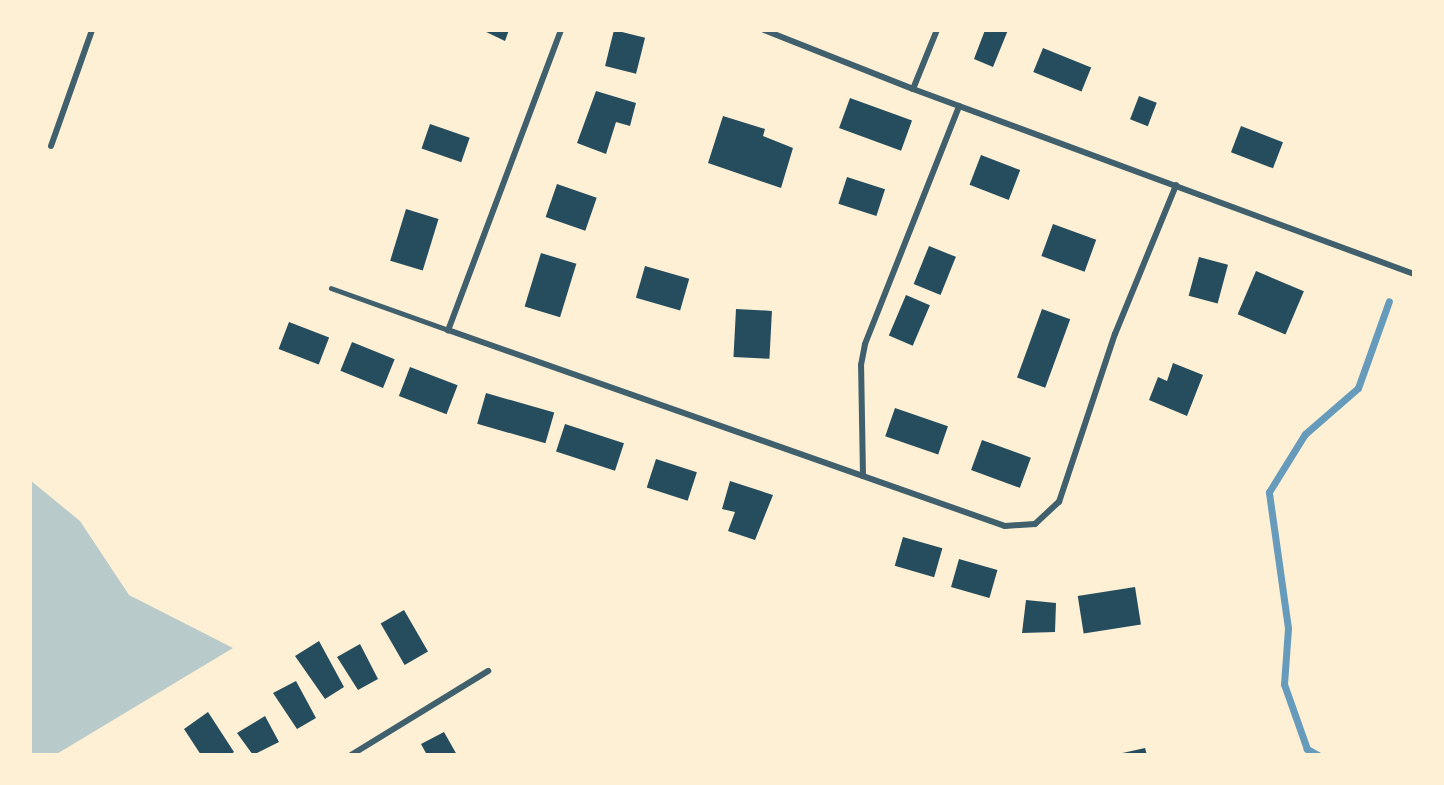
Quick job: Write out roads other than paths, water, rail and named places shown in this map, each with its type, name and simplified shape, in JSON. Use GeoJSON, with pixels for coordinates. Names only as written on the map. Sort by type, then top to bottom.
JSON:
{"type":"FeatureCollection","features":[{"type":"Feature","properties":{"kind":"street"},"geometry":{"type":"LineString","coordinates":[[51,146],[92,30]]}},
{"type":"Feature","properties":{"kind":"street"},"geometry":{"type":"LineString","coordinates":[[561,30],[448,330],[1005,526],[1026,527],[1046,518],[1059,502],[1115,334],[1176,185]]}},
{"type":"Feature","properties":{"kind":"street"},"geometry":{"type":"LineString","coordinates":[[913,89],[937,30]]}},
{"type":"Feature","properties":{"kind":"street"},"geometry":{"type":"LineString","coordinates":[[768,31],[913,89],[1414,274]]}},
{"type":"Feature","properties":{"kind":"street"},"geometry":{"type":"LineString","coordinates":[[863,476],[861,365],[865,344],[959,106]]}},
{"type":"Feature","properties":{"kind":"street"},"geometry":{"type":"LineString","coordinates":[[351,755],[488,671]]}},
{"type":"Feature","properties":{"kind":"lane"},"geometry":{"type":"LineString","coordinates":[[331,288],[448,330]]}},
{"type":"Feature","properties":{"kind":"waterway"},"geometry":{"type":"LineString","coordinates":[[1318,755],[1307,749],[1284,684],[1288,628],[1269,492],[1305,434],[1358,388],[1389,301]]}}]}
